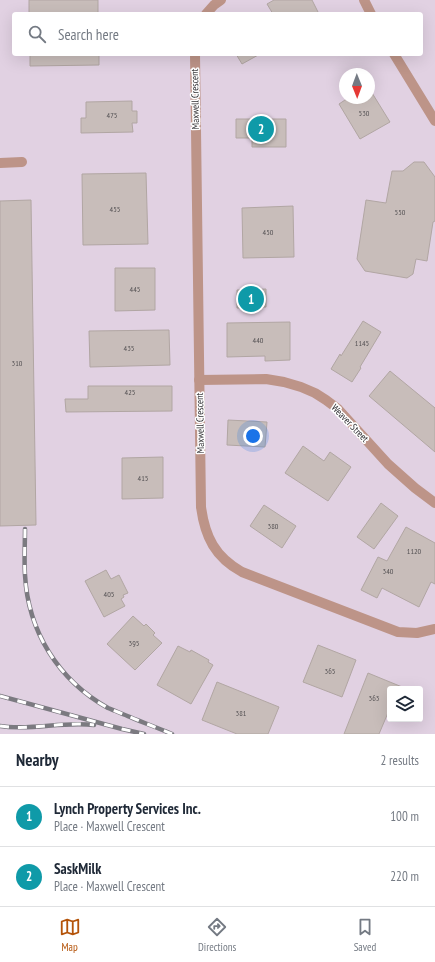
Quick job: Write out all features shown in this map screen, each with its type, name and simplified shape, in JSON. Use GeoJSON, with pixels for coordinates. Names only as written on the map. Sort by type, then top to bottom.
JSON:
{"type":"FeatureCollection","features":[{"type":"Feature","properties":{"kind":"street"},"geometry":{"type":"LineString","coordinates":[[208,12],[221,0]]}},
{"type":"Feature","properties":{"kind":"street"},"geometry":{"type":"LineString","coordinates":[[364,0],[370,12]]}},
{"type":"Feature","properties":{"kind":"street","name":"Maxwell Crescent"},"geometry":{"type":"LineString","coordinates":[[195,56],[201,507],[207,535],[211,544],[224,560],[232,567],[242,572],[398,632],[417,633],[435,630]]}},
{"type":"Feature","properties":{"kind":"street"},"geometry":{"type":"LineString","coordinates":[[395,56],[435,121]]}},
{"type":"Feature","properties":{"kind":"street"},"geometry":{"type":"LineString","coordinates":[[0,163],[22,162]]}},
{"type":"Feature","properties":{"kind":"street","name":"Weaver Street"},"geometry":{"type":"LineString","coordinates":[[199,380],[266,379],[284,382],[315,393],[338,409],[388,464],[415,488],[435,503]]}},
{"type":"Feature","properties":{"kind":"shaded area"},"geometry":{"type":"Polygon","coordinates":[[[0,0],[435,0],[435,734],[0,734],[0,0]]]}},
{"type":"Feature","properties":{"kind":"building"},"geometry":{"type":"Polygon","coordinates":[[[29,0],[98,0],[98,12],[29,12],[29,0]]]}},
{"type":"Feature","properties":{"kind":"building"},"geometry":{"type":"Polygon","coordinates":[[[274,0],[312,0],[318,12],[272,12],[267,4],[274,0]]]}},
{"type":"Feature","properties":{"kind":"building"},"geometry":{"type":"Polygon","coordinates":[[[30,56],[99,56],[99,65],[30,66],[30,56]]]}},
{"type":"Feature","properties":{"kind":"building"},"geometry":{"type":"Polygon","coordinates":[[[237,56],[256,56],[242,64],[237,56]]]}},
{"type":"Feature","properties":{"kind":"building"},"geometry":{"type":"Polygon","coordinates":[[[375,98],[390,122],[360,139],[339,104],[375,104],[375,98]]]}},
{"type":"Feature","properties":{"kind":"building"},"geometry":{"type":"Polygon","coordinates":[[[132,101],[132,111],[137,111],[137,123],[132,123],[133,132],[81,133],[81,118],[86,118],[86,102],[132,101]]]}},
{"type":"Feature","properties":{"kind":"building"},"geometry":{"type":"Polygon","coordinates":[[[236,119],[286,119],[286,147],[252,147],[252,138],[236,138],[236,119]]]}},
{"type":"Feature","properties":{"kind":"building"},"geometry":{"type":"Polygon","coordinates":[[[414,162],[424,162],[435,177],[435,221],[433,222],[427,261],[416,259],[413,274],[407,278],[365,271],[357,259],[366,200],[386,203],[392,171],[403,171],[414,162]]]}},
{"type":"Feature","properties":{"kind":"building"},"geometry":{"type":"Polygon","coordinates":[[[146,173],[148,244],[83,245],[82,174],[146,173]]]}},
{"type":"Feature","properties":{"kind":"building"},"geometry":{"type":"Polygon","coordinates":[[[31,200],[36,525],[0,526],[0,201],[31,200]]]}},
{"type":"Feature","properties":{"kind":"building"},"geometry":{"type":"Polygon","coordinates":[[[293,206],[294,257],[243,258],[242,208],[293,206]]]}},
{"type":"Feature","properties":{"kind":"building"},"geometry":{"type":"Polygon","coordinates":[[[115,268],[155,268],[155,310],[115,311],[115,268]]]}},
{"type":"Feature","properties":{"kind":"building"},"geometry":{"type":"Polygon","coordinates":[[[266,289],[266,307],[237,308],[237,290],[266,289]]]}},
{"type":"Feature","properties":{"kind":"building"},"geometry":{"type":"Polygon","coordinates":[[[363,321],[381,332],[352,382],[331,369],[363,321]]]}},
{"type":"Feature","properties":{"kind":"building"},"geometry":{"type":"Polygon","coordinates":[[[290,322],[290,360],[265,361],[265,356],[227,357],[227,323],[290,322]]]}},
{"type":"Feature","properties":{"kind":"building"},"geometry":{"type":"Polygon","coordinates":[[[169,330],[170,365],[90,367],[89,331],[169,330]]]}},
{"type":"Feature","properties":{"kind":"building"},"geometry":{"type":"Polygon","coordinates":[[[390,371],[435,408],[435,452],[369,396],[390,371]]]}},
{"type":"Feature","properties":{"kind":"building"},"geometry":{"type":"Polygon","coordinates":[[[88,386],[172,386],[172,411],[66,412],[65,399],[88,399],[88,386]]]}},
{"type":"Feature","properties":{"kind":"building"},"geometry":{"type":"Polygon","coordinates":[[[228,420],[267,422],[265,447],[227,445],[228,420]]]}},
{"type":"Feature","properties":{"kind":"building"},"geometry":{"type":"Polygon","coordinates":[[[303,446],[324,461],[330,452],[351,467],[328,501],[285,473],[303,446]]]}},
{"type":"Feature","properties":{"kind":"building"},"geometry":{"type":"Polygon","coordinates":[[[163,457],[163,498],[122,499],[122,458],[163,457]]]}},
{"type":"Feature","properties":{"kind":"building"},"geometry":{"type":"Polygon","coordinates":[[[381,503],[398,516],[374,549],[357,537],[381,503]]]}},
{"type":"Feature","properties":{"kind":"building"},"geometry":{"type":"Polygon","coordinates":[[[264,505],[296,526],[282,548],[250,526],[264,505]]]}},
{"type":"Feature","properties":{"kind":"building"},"geometry":{"type":"Polygon","coordinates":[[[406,527],[435,543],[435,584],[431,582],[419,607],[382,588],[377,598],[361,590],[378,557],[387,561],[406,527]]]}},
{"type":"Feature","properties":{"kind":"building"},"geometry":{"type":"Polygon","coordinates":[[[106,570],[111,579],[119,575],[128,593],[123,595],[124,597],[121,599],[125,606],[104,617],[85,581],[106,570]]]}},
{"type":"Feature","properties":{"kind":"building"},"geometry":{"type":"Polygon","coordinates":[[[133,616],[144,626],[146,624],[155,633],[153,635],[162,643],[135,670],[107,644],[133,616]]]}},
{"type":"Feature","properties":{"kind":"building"},"geometry":{"type":"Polygon","coordinates":[[[318,645],[356,660],[342,697],[303,682],[318,645]]]}},
{"type":"Feature","properties":{"kind":"building"},"geometry":{"type":"Polygon","coordinates":[[[178,646],[190,652],[191,650],[209,660],[208,662],[213,665],[191,704],[157,685],[178,646]]]}},
{"type":"Feature","properties":{"kind":"building"},"geometry":{"type":"Polygon","coordinates":[[[368,673],[400,686],[387,686],[387,715],[379,734],[344,734],[368,673]]]}},
{"type":"Feature","properties":{"kind":"building"},"geometry":{"type":"Polygon","coordinates":[[[217,682],[279,707],[268,734],[237,734],[202,720],[217,682]]]}},
{"type":"Feature","properties":{"kind":"railway"},"geometry":{"type":"LineString","coordinates":[[25,529],[25,575],[27,596],[39,634],[49,652],[74,683],[90,697],[108,708],[172,734]]}},
{"type":"Feature","properties":{"kind":"railway"},"geometry":{"type":"LineString","coordinates":[[0,696],[144,734]]}},
{"type":"Feature","properties":{"kind":"railway"},"geometry":{"type":"LineString","coordinates":[[0,726],[23,727],[71,724],[94,725]]}},
{"type":"Feature","properties":{"kind":"place","name":"SaskMilk"},"geometry":{"type":"Point","coordinates":[261,129]}},
{"type":"Feature","properties":{"kind":"place","name":"Lynch Property Services Inc."},"geometry":{"type":"Point","coordinates":[251,299]}}]}
